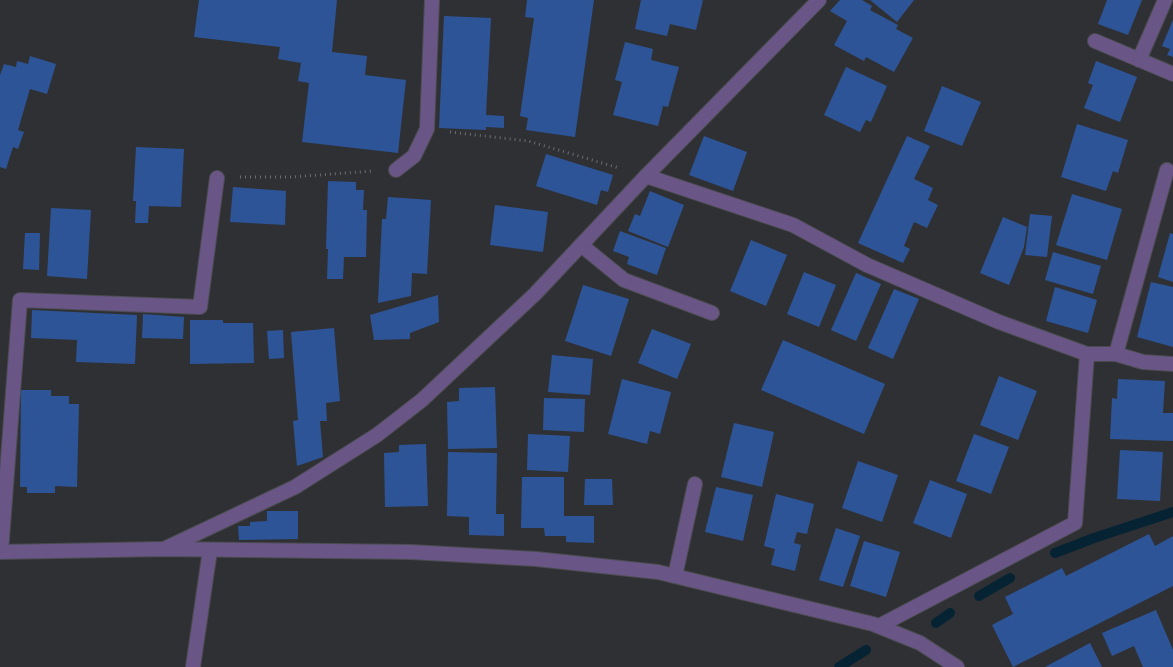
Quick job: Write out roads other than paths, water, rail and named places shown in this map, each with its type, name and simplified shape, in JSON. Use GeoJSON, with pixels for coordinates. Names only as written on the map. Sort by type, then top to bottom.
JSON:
{"type":"FeatureCollection","features":[{"type":"Feature","properties":{"kind":"street"},"geometry":{"type":"LineString","coordinates":[[396,170],[414,156],[427,129],[432,0]]}},
{"type":"Feature","properties":{"kind":"street"},"geometry":{"type":"LineString","coordinates":[[164,549],[295,487],[377,435],[422,400],[534,294],[646,176],[819,0]]}},
{"type":"Feature","properties":{"kind":"street"},"geometry":{"type":"LineString","coordinates":[[1139,60],[1165,0]]}},
{"type":"Feature","properties":{"kind":"street"},"geometry":{"type":"LineString","coordinates":[[1095,41],[1173,74]]}},
{"type":"Feature","properties":{"kind":"street"},"geometry":{"type":"LineString","coordinates":[[1116,354],[1167,170]]}},
{"type":"Feature","properties":{"kind":"street"},"geometry":{"type":"LineString","coordinates":[[646,176],[793,225],[867,265],[999,322],[1086,354],[1116,354],[1143,362],[1173,364]]}},
{"type":"Feature","properties":{"kind":"street"},"geometry":{"type":"LineString","coordinates":[[217,178],[200,306],[20,300],[0,552],[164,549],[411,552],[536,558],[658,572],[873,624],[920,643],[957,667]]}},
{"type":"Feature","properties":{"kind":"street"},"geometry":{"type":"LineString","coordinates":[[581,245],[624,280],[712,312]]}},
{"type":"Feature","properties":{"kind":"street"},"geometry":{"type":"LineString","coordinates":[[879,626],[1075,523],[1086,354]]}},
{"type":"Feature","properties":{"kind":"street"},"geometry":{"type":"LineString","coordinates":[[675,576],[695,484]]}},
{"type":"Feature","properties":{"kind":"street"},"geometry":{"type":"LineString","coordinates":[[193,667],[210,550]]}},
{"type":"Feature","properties":{"kind":"waterway"},"geometry":{"type":"LineString","coordinates":[[1055,553],[1173,512]]}},
{"type":"Feature","properties":{"kind":"waterway"},"geometry":{"type":"LineString","coordinates":[[979,596],[1010,578]]}},
{"type":"Feature","properties":{"kind":"waterway"},"geometry":{"type":"LineString","coordinates":[[936,623],[950,613]]}},
{"type":"Feature","properties":{"kind":"waterway"},"geometry":{"type":"LineString","coordinates":[[839,667],[866,650]]}}]}
